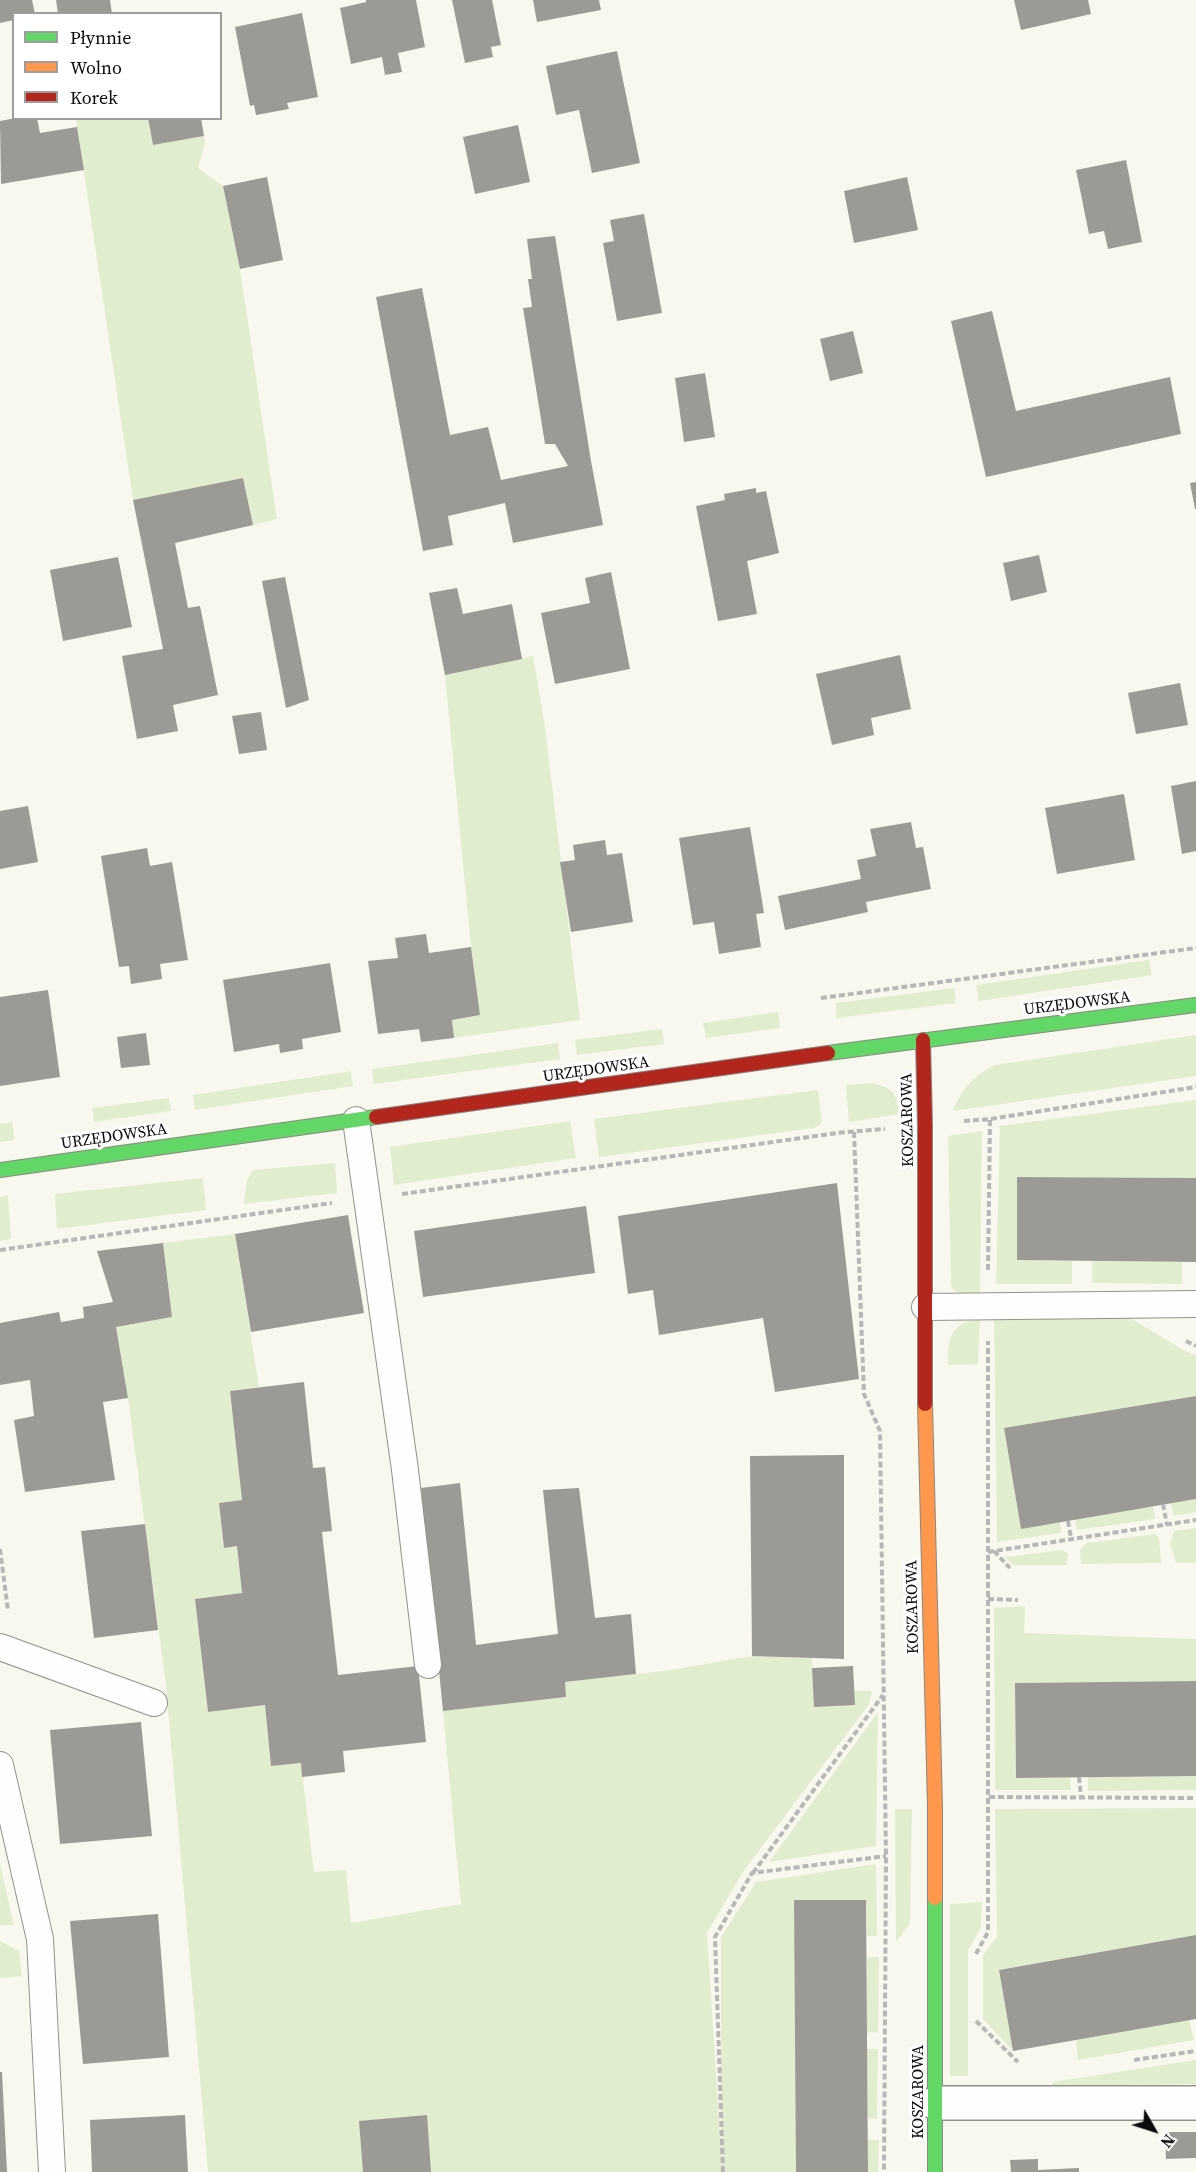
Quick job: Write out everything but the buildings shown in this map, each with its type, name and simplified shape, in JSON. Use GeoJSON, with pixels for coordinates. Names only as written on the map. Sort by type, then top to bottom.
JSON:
{"type":"FeatureCollection","features":[{"type":"Feature","properties":{"kind":"street","name":"URZĘDOWSKA"},"geometry":{"type":"LineString","coordinates":[[0,1170],[923,1040],[1196,1005]]}},
{"type":"Feature","properties":{"kind":"street","name":"KOSZAROWA"},"geometry":{"type":"LineString","coordinates":[[923,1040],[928,1600],[935,1807],[935,2172]]}},
{"type":"Feature","properties":{"kind":"street"},"geometry":{"type":"LineString","coordinates":[[936,2103],[1196,2103]]}},
{"type":"Feature","properties":{"kind":"lane"},"geometry":{"type":"LineString","coordinates":[[356,1120],[405,1470],[428,1665]]}},
{"type":"Feature","properties":{"kind":"lane"},"geometry":{"type":"LineString","coordinates":[[925,1307],[1196,1304]]}},
{"type":"Feature","properties":{"kind":"lane"},"geometry":{"type":"LineString","coordinates":[[7,1649],[154,1703]]}},
{"type":"Feature","properties":{"kind":"lane"},"geometry":{"type":"LineString","coordinates":[[0,1765],[40,1939],[52,2172]]}},
{"type":"Feature","properties":{"kind":"path"},"geometry":{"type":"LineString","coordinates":[[821,998],[1196,948]]}},
{"type":"Feature","properties":{"kind":"path"},"geometry":{"type":"LineString","coordinates":[[961,1122],[1196,1087]]}},
{"type":"Feature","properties":{"kind":"path"},"geometry":{"type":"LineString","coordinates":[[976,1965],[976,1954],[988,1932],[990,1119]]}},
{"type":"Feature","properties":{"kind":"path"},"geometry":{"type":"LineString","coordinates":[[0,1250],[367,1198],[894,1128]]}},
{"type":"Feature","properties":{"kind":"path"},"geometry":{"type":"LineString","coordinates":[[854,1132],[864,1394],[880,1431],[886,1856],[884,2172]]}},
{"type":"Feature","properties":{"kind":"path"},"geometry":{"type":"LineString","coordinates":[[1163,1504],[1167,1525]]}},
{"type":"Feature","properties":{"kind":"path"},"geometry":{"type":"LineString","coordinates":[[988,1552],[1196,1520]]}},
{"type":"Feature","properties":{"kind":"path"},"geometry":{"type":"LineString","coordinates":[[1068,1521],[1071,1538]]}},
{"type":"Feature","properties":{"kind":"path"},"geometry":{"type":"LineString","coordinates":[[0,1550],[7,1649]]}},
{"type":"Feature","properties":{"kind":"path"},"geometry":{"type":"LineString","coordinates":[[994,1551],[1010,1568]]}},
{"type":"Feature","properties":{"kind":"path"},"geometry":{"type":"LineString","coordinates":[[988,1599],[1018,1600]]}},
{"type":"Feature","properties":{"kind":"path"},"geometry":{"type":"LineString","coordinates":[[723,2172],[715,1937],[752,1873],[884,1694]]}},
{"type":"Feature","properties":{"kind":"path"},"geometry":{"type":"LineString","coordinates":[[1079,1777],[1081,1797]]}},
{"type":"Feature","properties":{"kind":"path"},"geometry":{"type":"LineString","coordinates":[[989,1797],[1196,1798]]}},
{"type":"Feature","properties":{"kind":"path"},"geometry":{"type":"LineString","coordinates":[[752,1873],[886,1856]]}},
{"type":"Feature","properties":{"kind":"path"},"geometry":{"type":"LineString","coordinates":[[976,2031],[976,2020],[1024,2068]]}},
{"type":"Feature","properties":{"kind":"green space"},"geometry":{"type":"Polygon","coordinates":[[[76,120],[148,120],[153,145],[204,136],[205,144],[198,168],[223,186],[240,269],[277,519],[253,525],[243,478],[133,500],[76,120]]]}},
{"type":"Feature","properties":{"kind":"green space"},"geometry":{"type":"Polygon","coordinates":[[[533,656],[545,727],[580,1020],[454,1038],[452,1020],[480,1015],[471,947],[445,675],[533,656]]]}},
{"type":"Feature","properties":{"kind":"green space"},"geometry":{"type":"Polygon","coordinates":[[[1149,960],[1152,975],[979,1001],[976,985],[1149,960]]]}},
{"type":"Feature","properties":{"kind":"green space"},"geometry":{"type":"Polygon","coordinates":[[[954,988],[956,1003],[836,1018],[836,1003],[954,988]]]}},
{"type":"Feature","properties":{"kind":"green space"},"geometry":{"type":"Polygon","coordinates":[[[778,1012],[780,1028],[706,1038],[703,1023],[778,1012]]]}},
{"type":"Feature","properties":{"kind":"green space"},"geometry":{"type":"Polygon","coordinates":[[[662,1029],[664,1044],[577,1055],[575,1040],[662,1029]]]}},
{"type":"Feature","properties":{"kind":"green space"},"geometry":{"type":"Polygon","coordinates":[[[1196,1035],[1196,1076],[953,1111],[969,1084],[995,1065],[1196,1035]]]}},
{"type":"Feature","properties":{"kind":"green space"},"geometry":{"type":"Polygon","coordinates":[[[558,1043],[560,1059],[374,1084],[372,1069],[558,1043]]]}},
{"type":"Feature","properties":{"kind":"green space"},"geometry":{"type":"Polygon","coordinates":[[[351,1071],[353,1086],[195,1110],[193,1095],[351,1071]]]}},
{"type":"Feature","properties":{"kind":"green space"},"geometry":{"type":"Polygon","coordinates":[[[869,1083],[883,1086],[892,1092],[897,1100],[899,1114],[849,1122],[846,1085],[869,1083]]]}},
{"type":"Feature","properties":{"kind":"green space"},"geometry":{"type":"Polygon","coordinates":[[[818,1090],[822,1121],[814,1128],[599,1157],[594,1119],[818,1090]]]}},
{"type":"Feature","properties":{"kind":"green space"},"geometry":{"type":"Polygon","coordinates":[[[169,1098],[171,1111],[94,1122],[92,1108],[169,1098]]]}},
{"type":"Feature","properties":{"kind":"green space"},"geometry":{"type":"Polygon","coordinates":[[[1196,1100],[1196,1178],[1017,1177],[1017,1260],[1072,1261],[1072,1284],[996,1284],[1000,1126],[1196,1100]]]}},
{"type":"Feature","properties":{"kind":"green space"},"geometry":{"type":"Polygon","coordinates":[[[570,1121],[576,1158],[394,1185],[390,1147],[570,1121]]]}},
{"type":"Feature","properties":{"kind":"green space"},"geometry":{"type":"Polygon","coordinates":[[[12,1122],[15,1140],[0,1142],[0,1124],[12,1122]]]}},
{"type":"Feature","properties":{"kind":"green space"},"geometry":{"type":"Polygon","coordinates":[[[982,1131],[980,1297],[960,1294],[951,1286],[948,1136],[982,1131]]]}},
{"type":"Feature","properties":{"kind":"green space"},"geometry":{"type":"Polygon","coordinates":[[[335,1163],[337,1193],[244,1204],[247,1180],[253,1170],[335,1163]]]}},
{"type":"Feature","properties":{"kind":"green space"},"geometry":{"type":"Polygon","coordinates":[[[203,1178],[206,1210],[57,1229],[55,1194],[203,1178]]]}},
{"type":"Feature","properties":{"kind":"green space"},"geometry":{"type":"Polygon","coordinates":[[[8,1195],[11,1239],[0,1241],[0,1197],[8,1195]]]}},
{"type":"Feature","properties":{"kind":"green space"},"geometry":{"type":"Polygon","coordinates":[[[235,1234],[259,1387],[230,1391],[242,1500],[219,1503],[224,1548],[237,1546],[242,1593],[195,1599],[208,1712],[265,1705],[271,1766],[301,1763],[314,1872],[346,1870],[351,1923],[461,1904],[443,1711],[566,1697],[565,1682],[665,1671],[752,1656],[812,1658],[814,1707],[854,1691],[872,1691],[869,1704],[743,1872],[707,1933],[721,2150],[721,1937],[756,1882],[876,1864],[877,1936],[867,1936],[866,1900],[796,2172],[208,2172],[166,1686],[128,1398],[116,1327],[172,1317],[163,1243],[235,1234]]]}},
{"type":"Feature","properties":{"kind":"green space"},"geometry":{"type":"Polygon","coordinates":[[[1092,1261],[1182,1262],[1182,1284],[1092,1283],[1092,1261]]]}},
{"type":"Feature","properties":{"kind":"green space"},"geometry":{"type":"Polygon","coordinates":[[[994,1316],[1127,1316],[1185,1351],[1196,1355],[1196,1396],[1004,1429],[1021,1528],[1060,1522],[1061,1533],[997,1542],[994,1316]]]}},
{"type":"Feature","properties":{"kind":"green space"},"geometry":{"type":"Polygon","coordinates":[[[980,1318],[978,1364],[948,1365],[948,1347],[956,1328],[970,1320],[980,1318]]]}},
{"type":"Feature","properties":{"kind":"green space"},"geometry":{"type":"Polygon","coordinates":[[[1196,1499],[1196,1512],[1173,1516],[1171,1503],[1196,1499]]]}},
{"type":"Feature","properties":{"kind":"green space"},"geometry":{"type":"Polygon","coordinates":[[[1153,1506],[1155,1519],[1077,1530],[1075,1519],[1153,1506]]]}},
{"type":"Feature","properties":{"kind":"green space"},"geometry":{"type":"Polygon","coordinates":[[[1196,1528],[1196,1563],[1176,1563],[1170,1544],[1174,1531],[1196,1528]]]}},
{"type":"Feature","properties":{"kind":"green space"},"geometry":{"type":"Polygon","coordinates":[[[1155,1534],[1159,1538],[1161,1563],[1081,1564],[1080,1550],[1087,1543],[1155,1534]]]}},
{"type":"Feature","properties":{"kind":"green space"},"geometry":{"type":"Polygon","coordinates":[[[1063,1550],[1068,1554],[1067,1565],[1013,1565],[1005,1557],[1063,1550]]]}},
{"type":"Feature","properties":{"kind":"green space"},"geometry":{"type":"Polygon","coordinates":[[[1025,1606],[1024,1633],[1196,1639],[1196,1681],[1015,1683],[1016,1778],[1070,1777],[1071,1790],[995,1790],[994,1608],[1025,1606]]]}},
{"type":"Feature","properties":{"kind":"green space"},"geometry":{"type":"Polygon","coordinates":[[[878,1712],[876,1846],[769,1862],[878,1712]]]}},
{"type":"Feature","properties":{"kind":"green space"},"geometry":{"type":"Polygon","coordinates":[[[1196,1776],[1196,1790],[1088,1791],[1088,1777],[1196,1776]]]}},
{"type":"Feature","properties":{"kind":"green space"},"geometry":{"type":"Polygon","coordinates":[[[1196,1808],[1196,1935],[999,1970],[1013,2051],[983,2019],[983,1955],[997,1937],[995,1809],[1196,1808]]]}},
{"type":"Feature","properties":{"kind":"green space"},"geometry":{"type":"Polygon","coordinates":[[[895,1809],[912,1809],[910,1923],[896,1942],[895,1809]]]}},
{"type":"Feature","properties":{"kind":"green space"},"geometry":{"type":"Polygon","coordinates":[[[0,1864],[14,1925],[0,1925],[0,1864]]]}},
{"type":"Feature","properties":{"kind":"green space"},"geometry":{"type":"Polygon","coordinates":[[[982,1902],[981,1928],[968,1950],[968,2076],[950,2076],[950,1904],[982,1902]]]}},
{"type":"Feature","properties":{"kind":"green space"},"geometry":{"type":"Polygon","coordinates":[[[0,1941],[19,1951],[22,1976],[0,1978],[0,1941]]]}},
{"type":"Feature","properties":{"kind":"green space"},"geometry":{"type":"Polygon","coordinates":[[[867,1957],[879,1957],[878,2032],[867,2033],[867,1957]]]}},
{"type":"Feature","properties":{"kind":"green space"},"geometry":{"type":"Polygon","coordinates":[[[1189,2020],[1194,2040],[1078,2060],[1076,2040],[1189,2020]]]}},
{"type":"Feature","properties":{"kind":"green space"},"geometry":{"type":"Polygon","coordinates":[[[867,2049],[878,2049],[877,2119],[868,2118],[867,2049]]]}},
{"type":"Feature","properties":{"kind":"green space"},"geometry":{"type":"Polygon","coordinates":[[[1196,2060],[1196,2084],[1051,2086],[1053,2082],[1196,2060]]]}},
{"type":"Feature","properties":{"kind":"green space"},"geometry":{"type":"Polygon","coordinates":[[[868,2140],[879,2140],[878,2172],[868,2172],[868,2140]]]}},
{"type":"Feature","properties":{"kind":"traffic: fast"},"geometry":{"type":"LineString","coordinates":[[828,1053],[1196,1005]]}},
{"type":"Feature","properties":{"kind":"traffic: fast"},"geometry":{"type":"LineString","coordinates":[[0,1170],[376,1117]]}},
{"type":"Feature","properties":{"kind":"traffic: fast"},"geometry":{"type":"LineString","coordinates":[[935,1898],[935,2172]]}},
{"type":"Feature","properties":{"kind":"traffic: slow"},"geometry":{"type":"LineString","coordinates":[[925,1404],[935,1807],[935,1898]]}},
{"type":"Feature","properties":{"kind":"traffic: jam"},"geometry":{"type":"LineString","coordinates":[[923,1040],[925,1404]]}},
{"type":"Feature","properties":{"kind":"traffic: jam"},"geometry":{"type":"LineString","coordinates":[[376,1117],[828,1053]]}}]}
